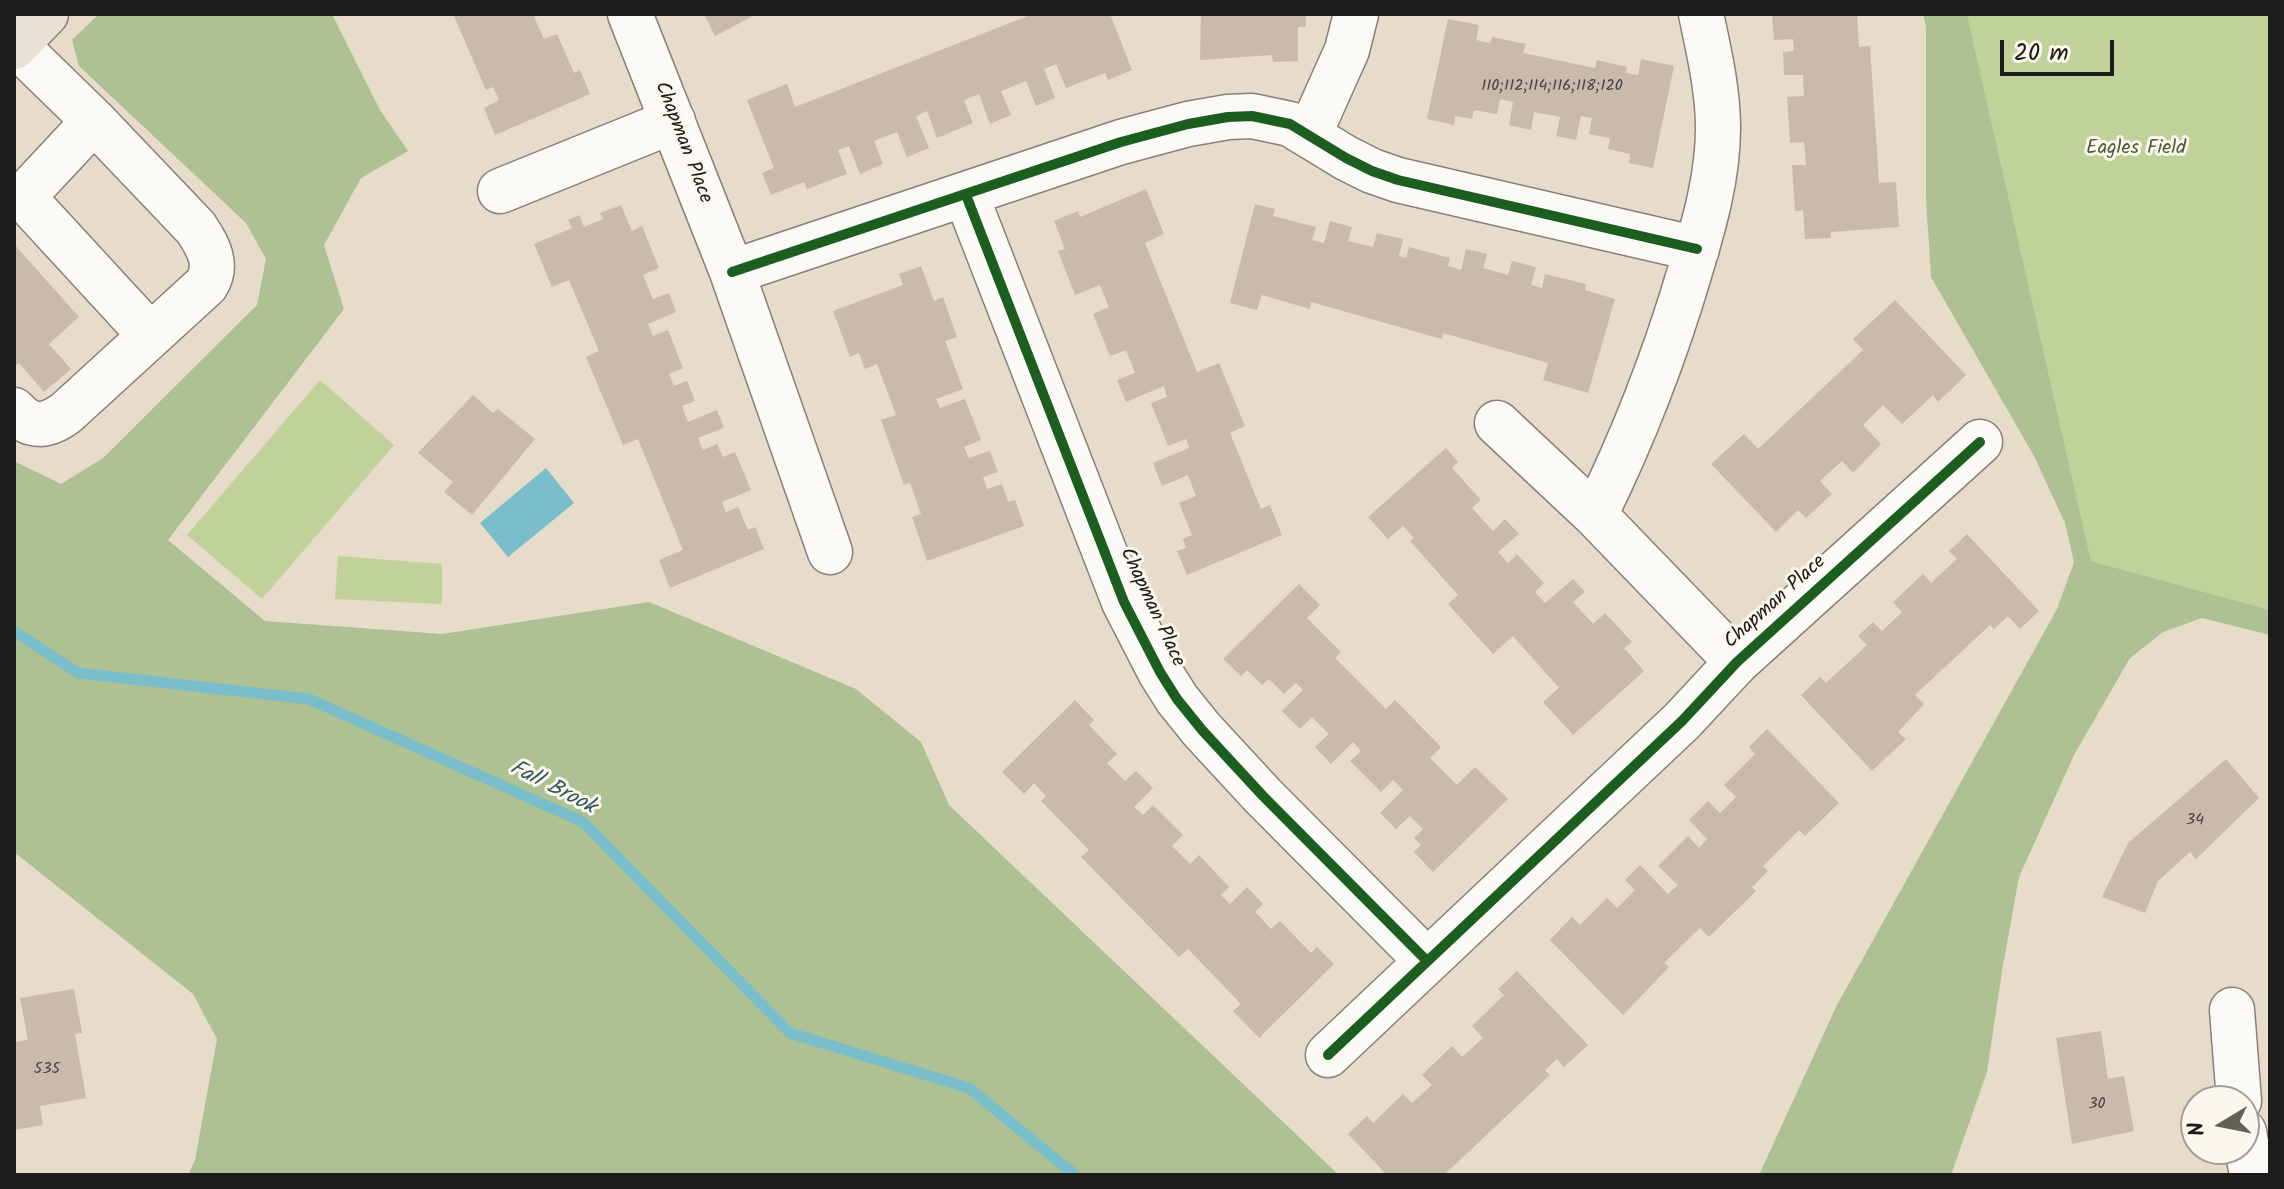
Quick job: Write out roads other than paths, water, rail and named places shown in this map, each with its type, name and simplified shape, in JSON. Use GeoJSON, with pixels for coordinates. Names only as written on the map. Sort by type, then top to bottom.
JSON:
{"type":"FeatureCollection","features":[{"type":"Feature","properties":{"kind":"street","name":"Chapman Place"},"geometry":{"type":"LineString","coordinates":[[630,14],[732,272],[830,552]]}},
{"type":"Feature","properties":{"kind":"street"},"geometry":{"type":"LineString","coordinates":[[1309,135],[1347,50],[1356,14]]}},
{"type":"Feature","properties":{"kind":"street"},"geometry":{"type":"LineString","coordinates":[[1595,515],[1648,396],[1673,328],[1711,197],[1717,160],[1716,90],[1701,14]]}},
{"type":"Feature","properties":{"kind":"street"},"geometry":{"type":"LineString","coordinates":[[14,410],[23,421],[35,424],[56,420],[206,285],[212,276],[213,264],[208,247],[196,228],[94,121],[27,29]]}},
{"type":"Feature","properties":{"kind":"street"},"geometry":{"type":"LineString","coordinates":[[732,272],[1121,142],[1228,117],[1273,118],[1290,124],[1372,171],[1398,180],[1697,249]]}},
{"type":"Feature","properties":{"kind":"street"},"geometry":{"type":"LineString","coordinates":[[94,121],[18,198],[150,335]]}},
{"type":"Feature","properties":{"kind":"street"},"geometry":{"type":"LineString","coordinates":[[500,191],[673,121]]}},
{"type":"Feature","properties":{"kind":"street","name":"Chapman Place"},"geometry":{"type":"LineString","coordinates":[[966,195],[1124,602],[1160,672],[1177,699],[1252,785],[1426,960]]}},
{"type":"Feature","properties":{"kind":"street","name":"Chapman Place"},"geometry":{"type":"LineString","coordinates":[[1497,423],[1595,515],[1737,662]]}},
{"type":"Feature","properties":{"kind":"street","name":"Chapman Place"},"geometry":{"type":"LineString","coordinates":[[1328,1055],[1682,721],[1737,662],[1980,442]]}},
{"type":"Feature","properties":{"kind":"street"},"geometry":{"type":"LineString","coordinates":[[2232,1010],[2238,1085]]}},
{"type":"Feature","properties":{"kind":"water"},"geometry":{"type":"Polygon","coordinates":[[[546,468],[574,503],[508,557],[480,523],[546,468]]]}},
{"type":"Feature","properties":{"kind":"waterway","name":"Fall Brook"},"geometry":{"type":"LineString","coordinates":[[14,631],[78,673],[309,699],[583,822],[790,1033],[969,1088],[1075,1175]]}},
{"type":"Feature","properties":{"kind":"park label","name":"Eagles Field"},"geometry":{"type":"Point","coordinates":[2136,150]}}]}
